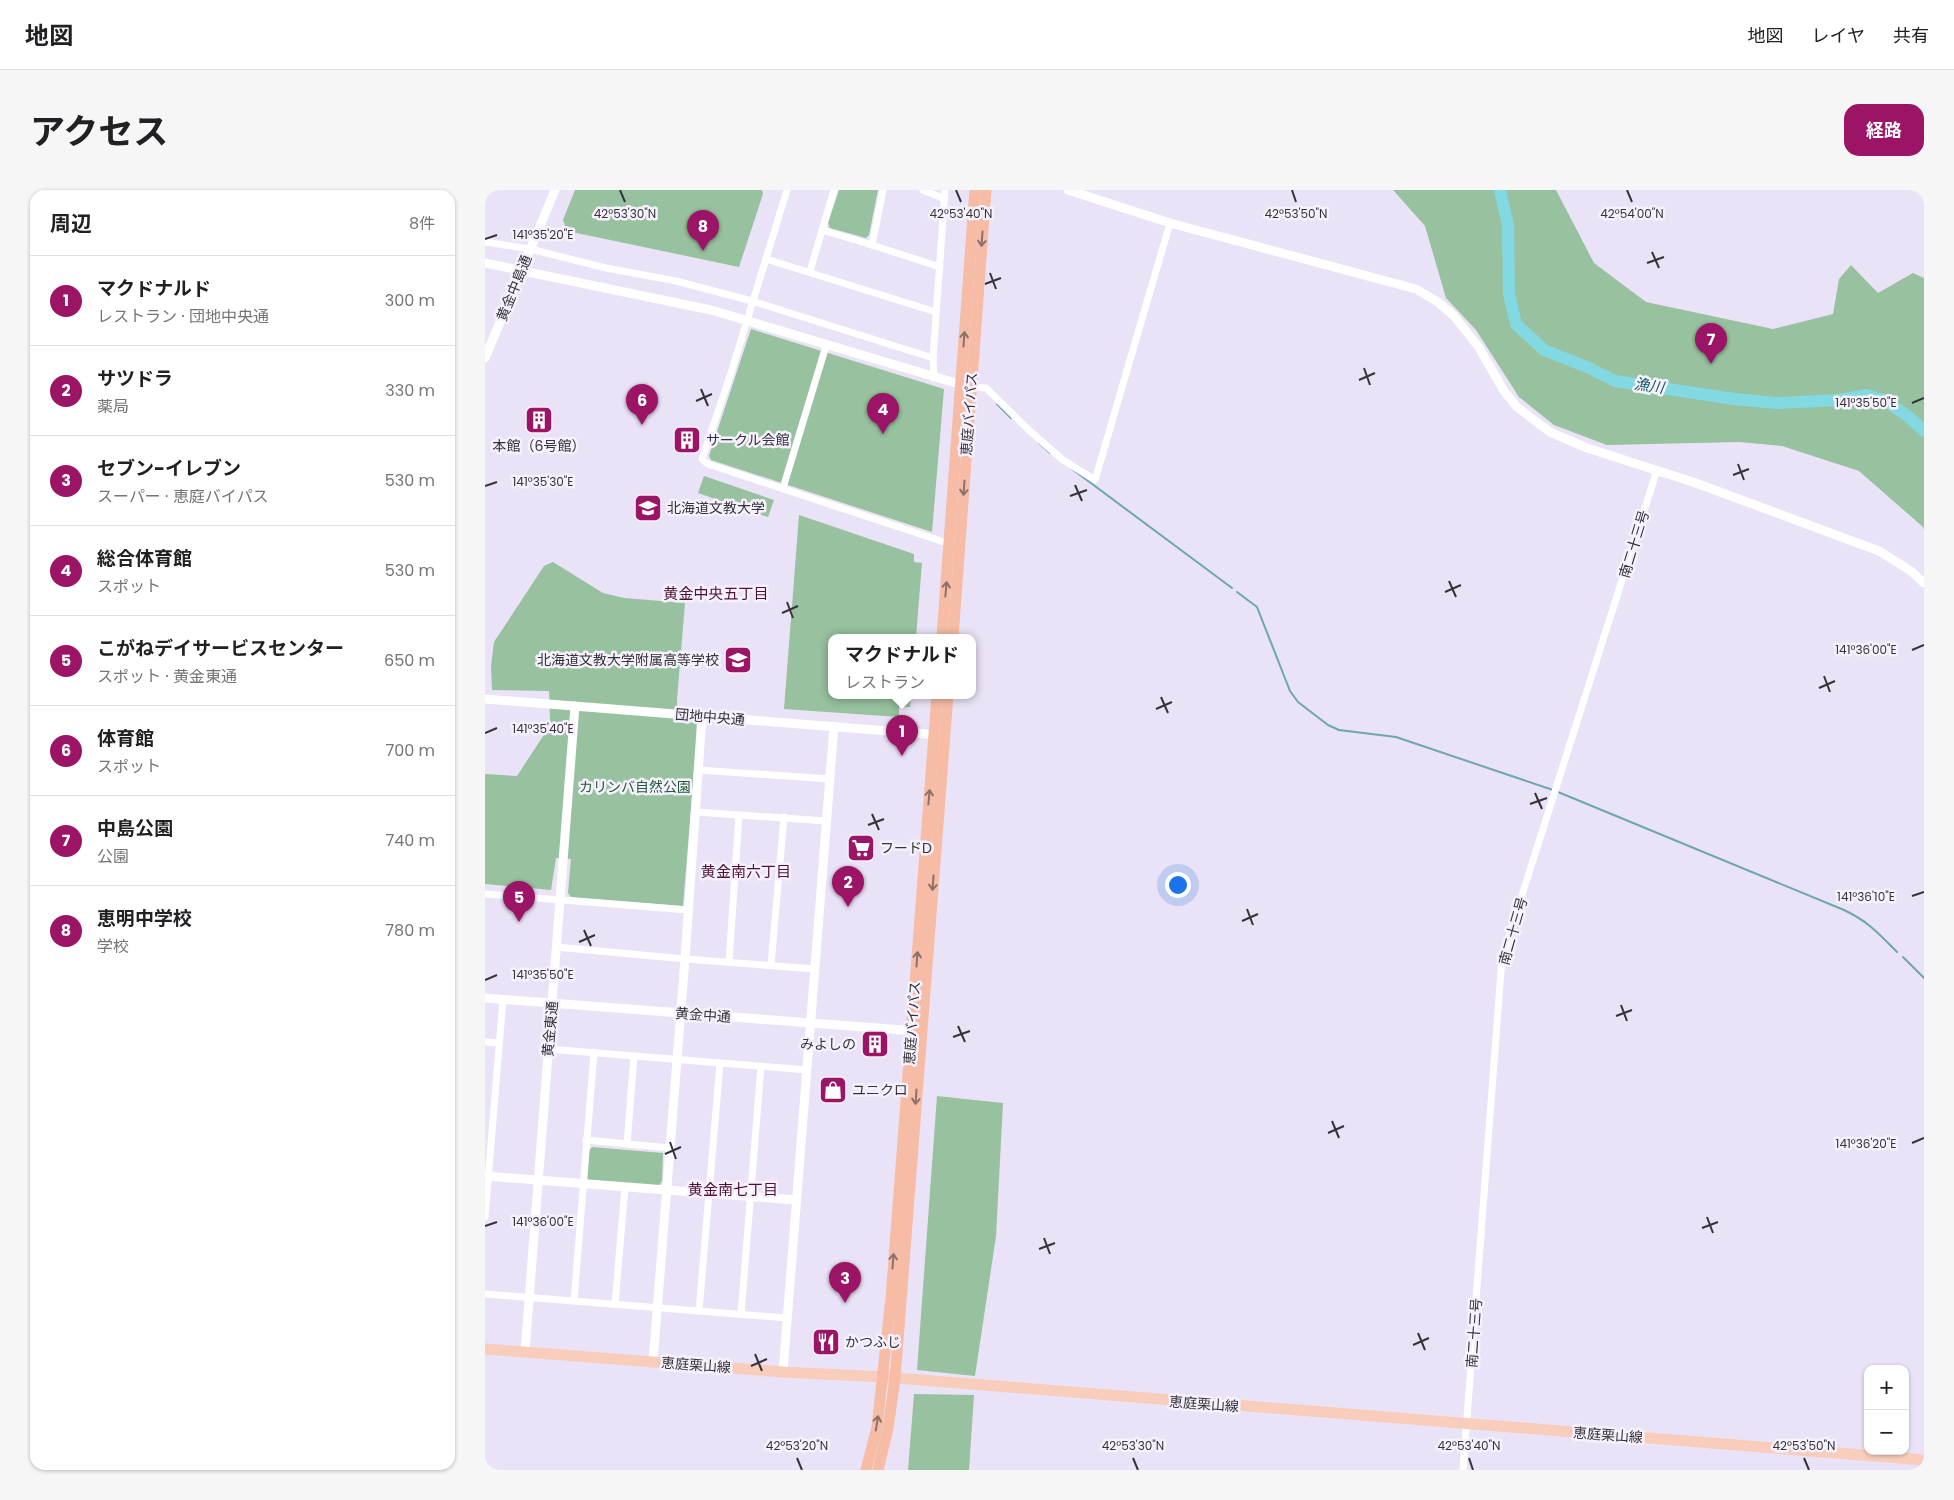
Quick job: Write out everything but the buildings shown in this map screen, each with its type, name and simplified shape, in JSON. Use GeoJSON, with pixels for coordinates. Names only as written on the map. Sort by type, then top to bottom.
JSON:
{"type":"FeatureCollection","features":[{"type":"Feature","properties":{"kind":"highway","name":"恵庭バイパス"},"geometry":{"type":"LineString","coordinates":[[953,634],[975,190]]}},
{"type":"Feature","properties":{"kind":"highway","name":"恵庭バイパス"},"geometry":{"type":"LineString","coordinates":[[942,634],[986,190]]}},
{"type":"Feature","properties":{"kind":"highway","name":"恵庭バイパス"},"geometry":{"type":"LineString","coordinates":[[878,1470],[888,1428],[895,1379],[917,1031],[939,735],[937,699]]}},
{"type":"Feature","properties":{"kind":"highway","name":"恵庭バイパス"},"geometry":{"type":"LineString","coordinates":[[939,735],[947,699]]}},
{"type":"Feature","properties":{"kind":"highway","name":"恵庭バイパス"},"geometry":{"type":"LineString","coordinates":[[866,1470],[877,1427],[883,1377],[917,1031]]}},
{"type":"Feature","properties":{"kind":"main road","name":"恵庭栗山線"},"geometry":{"type":"LineString","coordinates":[[485,1349],[783,1372],[883,1377],[1924,1460]]}},
{"type":"Feature","properties":{"kind":"street","name":"黄金中島通"},"geometry":{"type":"LineString","coordinates":[[485,358],[555,190]]}},
{"type":"Feature","properties":{"kind":"street"},"geometry":{"type":"LineString","coordinates":[[787,190],[702,459],[708,464],[950,544]]}},
{"type":"Feature","properties":{"kind":"street"},"geometry":{"type":"LineString","coordinates":[[810,272],[834,190]]}},
{"type":"Feature","properties":{"kind":"street"},"geometry":{"type":"LineString","coordinates":[[872,244],[883,190]]}},
{"type":"Feature","properties":{"kind":"street"},"geometry":{"type":"LineString","coordinates":[[923,190],[945,199]]}},
{"type":"Feature","properties":{"kind":"street"},"geometry":{"type":"LineString","coordinates":[[934,378],[933,358],[945,190]]}},
{"type":"Feature","properties":{"kind":"street"},"geometry":{"type":"LineString","coordinates":[[1068,190],[1170,223],[1406,286],[1423,293],[1438,302],[1468,332],[1504,391],[1517,407],[1532,420],[1567,440],[1693,482],[1879,551],[1911,571],[1924,583]]}},
{"type":"Feature","properties":{"kind":"street"},"geometry":{"type":"LineString","coordinates":[[485,263],[711,310],[934,378],[966,386],[986,388],[1063,460],[1095,480],[1170,223]]}},
{"type":"Feature","properties":{"kind":"street"},"geometry":{"type":"LineString","coordinates":[[822,230],[872,244],[940,267]]}},
{"type":"Feature","properties":{"kind":"street"},"geometry":{"type":"LineString","coordinates":[[485,242],[530,249],[606,268],[676,281],[752,301],[933,358]]}},
{"type":"Feature","properties":{"kind":"street"},"geometry":{"type":"LineString","coordinates":[[766,259],[936,312]]}},
{"type":"Feature","properties":{"kind":"street"},"geometry":{"type":"LineString","coordinates":[[783,488],[826,346]]}},
{"type":"Feature","properties":{"kind":"street","name":"南二十三号"},"geometry":{"type":"LineString","coordinates":[[1463,1470],[1502,958],[1657,470]]}},
{"type":"Feature","properties":{"kind":"street","name":"団地中央通"},"geometry":{"type":"LineString","coordinates":[[485,699],[939,735]]}},
{"type":"Feature","properties":{"kind":"street","name":"黄金東通"},"geometry":{"type":"LineString","coordinates":[[525,1352],[575,706]]}},
{"type":"Feature","properties":{"kind":"street"},"geometry":{"type":"LineString","coordinates":[[653,1362],[702,716]]}},
{"type":"Feature","properties":{"kind":"street"},"geometry":{"type":"LineString","coordinates":[[783,1372],[834,726]]}},
{"type":"Feature","properties":{"kind":"street"},"geometry":{"type":"LineString","coordinates":[[698,770],[830,780]]}},
{"type":"Feature","properties":{"kind":"street"},"geometry":{"type":"LineString","coordinates":[[696,812],[826,821]]}},
{"type":"Feature","properties":{"kind":"street"},"geometry":{"type":"LineString","coordinates":[[729,962],[739,815]]}},
{"type":"Feature","properties":{"kind":"street"},"geometry":{"type":"LineString","coordinates":[[771,965],[783,817]]}},
{"type":"Feature","properties":{"kind":"street"},"geometry":{"type":"LineString","coordinates":[[485,894],[560,898],[688,910]]}},
{"type":"Feature","properties":{"kind":"street"},"geometry":{"type":"LineString","coordinates":[[556,947],[685,959],[815,968]]}},
{"type":"Feature","properties":{"kind":"street","name":"黄金中通"},"geometry":{"type":"LineString","coordinates":[[485,998],[917,1031]]}},
{"type":"Feature","properties":{"kind":"street"},"geometry":{"type":"LineString","coordinates":[[485,1217],[503,999]]}},
{"type":"Feature","properties":{"kind":"street"},"geometry":{"type":"LineString","coordinates":[[485,1042],[499,1043]]}},
{"type":"Feature","properties":{"kind":"street"},"geometry":{"type":"LineString","coordinates":[[548,1049],[807,1070]]}},
{"type":"Feature","properties":{"kind":"street"},"geometry":{"type":"LineString","coordinates":[[574,1301],[594,1052]]}},
{"type":"Feature","properties":{"kind":"street"},"geometry":{"type":"LineString","coordinates":[[627,1144],[635,1056]]}},
{"type":"Feature","properties":{"kind":"street"},"geometry":{"type":"LineString","coordinates":[[699,1311],[720,1063]]}},
{"type":"Feature","properties":{"kind":"street"},"geometry":{"type":"LineString","coordinates":[[741,1314],[761,1066]]}},
{"type":"Feature","properties":{"kind":"street"},"geometry":{"type":"LineString","coordinates":[[586,1140],[670,1148]]}},
{"type":"Feature","properties":{"kind":"street"},"geometry":{"type":"LineString","coordinates":[[487,1176],[796,1200]]}},
{"type":"Feature","properties":{"kind":"street"},"geometry":{"type":"LineString","coordinates":[[615,1304],[625,1187]]}},
{"type":"Feature","properties":{"kind":"street"},"geometry":{"type":"LineString","coordinates":[[485,1294],[787,1318]]}},
{"type":"Feature","properties":{"kind":"green space"},"geometry":{"type":"Polygon","coordinates":[[[575,190],[762,190],[763,194],[739,267],[567,231],[563,220],[575,190]]]}},
{"type":"Feature","properties":{"kind":"green space"},"geometry":{"type":"Polygon","coordinates":[[[839,190],[878,190],[869,235],[866,238],[830,228],[828,223],[839,190]]]}},
{"type":"Feature","properties":{"kind":"green space"},"geometry":{"type":"Polygon","coordinates":[[[1393,190],[1556,190],[1594,263],[1646,302],[1773,329],[1833,314],[1839,279],[1851,265],[1878,293],[1913,273],[1924,278],[1924,530],[1923,527],[1859,471],[1782,446],[1739,442],[1607,445],[1554,425],[1519,397],[1476,330],[1446,298],[1425,226],[1393,190]]]}},
{"type":"Feature","properties":{"kind":"green space"},"geometry":{"type":"Polygon","coordinates":[[[751,329],[944,389],[932,532],[711,460],[709,456],[751,329]]]}},
{"type":"Feature","properties":{"kind":"green space"},"geometry":{"type":"Polygon","coordinates":[[[704,476],[774,500],[768,517],[698,493],[704,476]]]}},
{"type":"Feature","properties":{"kind":"green space"},"geometry":{"type":"Polygon","coordinates":[[[799,515],[914,554],[914,562],[922,563],[916,634],[828,634],[828,699],[911,699],[910,707],[899,707],[899,717],[784,709],[799,515]]]}},
{"type":"Feature","properties":{"kind":"green space","name":"カリンバ自然公園"},"geometry":{"type":"Polygon","coordinates":[[[553,562],[603,593],[624,598],[685,603],[677,700],[678,722],[698,723],[683,906],[571,897],[568,893],[571,859],[556,858],[551,890],[485,884],[485,774],[517,776],[547,730],[550,720],[549,691],[492,690],[491,666],[494,642],[544,566],[553,562]]]}},
{"type":"Feature","properties":{"kind":"green space"},"geometry":{"type":"Polygon","coordinates":[[[937,1096],[1003,1103],[996,1236],[975,1376],[917,1370],[937,1096]]]}},
{"type":"Feature","properties":{"kind":"green space"},"geometry":{"type":"Polygon","coordinates":[[[592,1147],[663,1153],[662,1181],[659,1186],[589,1181],[587,1178],[589,1151],[592,1147]]]}},
{"type":"Feature","properties":{"kind":"green space"},"geometry":{"type":"Polygon","coordinates":[[[914,1394],[974,1395],[969,1470],[908,1470],[914,1394]]]}},
{"type":"Feature","properties":{"kind":"waterway","name":"漁川"},"geometry":{"type":"LineString","coordinates":[[1500,190],[1508,225],[1509,294],[1516,324],[1544,350],[1587,367],[1615,381],[1734,399],[1776,403],[1839,400],[1866,395],[1885,401],[1908,416],[1924,431]]}},
{"type":"Feature","properties":{"kind":"waterway"},"geometry":{"type":"LineString","coordinates":[[997,404],[1011,418]]}},
{"type":"Feature","properties":{"kind":"waterway"},"geometry":{"type":"LineString","coordinates":[[1039,443],[1050,453]]}},
{"type":"Feature","properties":{"kind":"waterway"},"geometry":{"type":"LineString","coordinates":[[1072,469],[1232,588]]}},
{"type":"Feature","properties":{"kind":"waterway"},"geometry":{"type":"LineString","coordinates":[[1237,592],[1257,607],[1290,691],[1298,702],[1328,725],[1339,730],[1396,737],[1553,790]]}},
{"type":"Feature","properties":{"kind":"waterway"},"geometry":{"type":"LineString","coordinates":[[1558,792],[1853,914],[1867,924],[1897,952]]}},
{"type":"Feature","properties":{"kind":"waterway"},"geometry":{"type":"LineString","coordinates":[[1903,957],[1924,978]]}},
{"type":"Feature","properties":{"kind":"place","name":"恵明中学校"},"geometry":{"type":"Point","coordinates":[703,251]}},
{"type":"Feature","properties":{"kind":"place","name":"中島公園"},"geometry":{"type":"Point","coordinates":[1711,364]}},
{"type":"Feature","properties":{"kind":"place","name":"本館（6号館）"},"geometry":{"type":"Point","coordinates":[539,420]}},
{"type":"Feature","properties":{"kind":"place","name":"体育館"},"geometry":{"type":"Point","coordinates":[642,425]}},
{"type":"Feature","properties":{"kind":"place","name":"総合体育館"},"geometry":{"type":"Point","coordinates":[883,434]}},
{"type":"Feature","properties":{"kind":"place","name":"サークル会館"},"geometry":{"type":"Point","coordinates":[687,440]}},
{"type":"Feature","properties":{"kind":"place","name":"北海道文教大学"},"geometry":{"type":"Point","coordinates":[648,508]}},
{"type":"Feature","properties":{"kind":"place","name":"北海道文教大学附属高等学校"},"geometry":{"type":"Point","coordinates":[738,660]}},
{"type":"Feature","properties":{"kind":"place","name":"マクドナルド"},"geometry":{"type":"Point","coordinates":[902,756]}},
{"type":"Feature","properties":{"kind":"place","name":"フードD"},"geometry":{"type":"Point","coordinates":[861,848]}},
{"type":"Feature","properties":{"kind":"place","name":"サツドラ"},"geometry":{"type":"Point","coordinates":[848,907]}},
{"type":"Feature","properties":{"kind":"place","name":"こがねデイサービスセンター"},"geometry":{"type":"Point","coordinates":[519,922]}},
{"type":"Feature","properties":{"kind":"place","name":"みよしの"},"geometry":{"type":"Point","coordinates":[875,1044]}},
{"type":"Feature","properties":{"kind":"place","name":"ユニクロ"},"geometry":{"type":"Point","coordinates":[833,1090]}},
{"type":"Feature","properties":{"kind":"place","name":"セブン-イレブン"},"geometry":{"type":"Point","coordinates":[845,1303]}},
{"type":"Feature","properties":{"kind":"place","name":"かつふじ"},"geometry":{"type":"Point","coordinates":[826,1342]}},
{"type":"Feature","properties":{"kind":"district","name":"黄金中央五丁目"},"geometry":{"type":"Point","coordinates":[716,594]}},
{"type":"Feature","properties":{"kind":"district","name":"黄金南六丁目"},"geometry":{"type":"Point","coordinates":[746,872]}},
{"type":"Feature","properties":{"kind":"district","name":"黄金南七丁目"},"geometry":{"type":"Point","coordinates":[733,1190]}}]}
